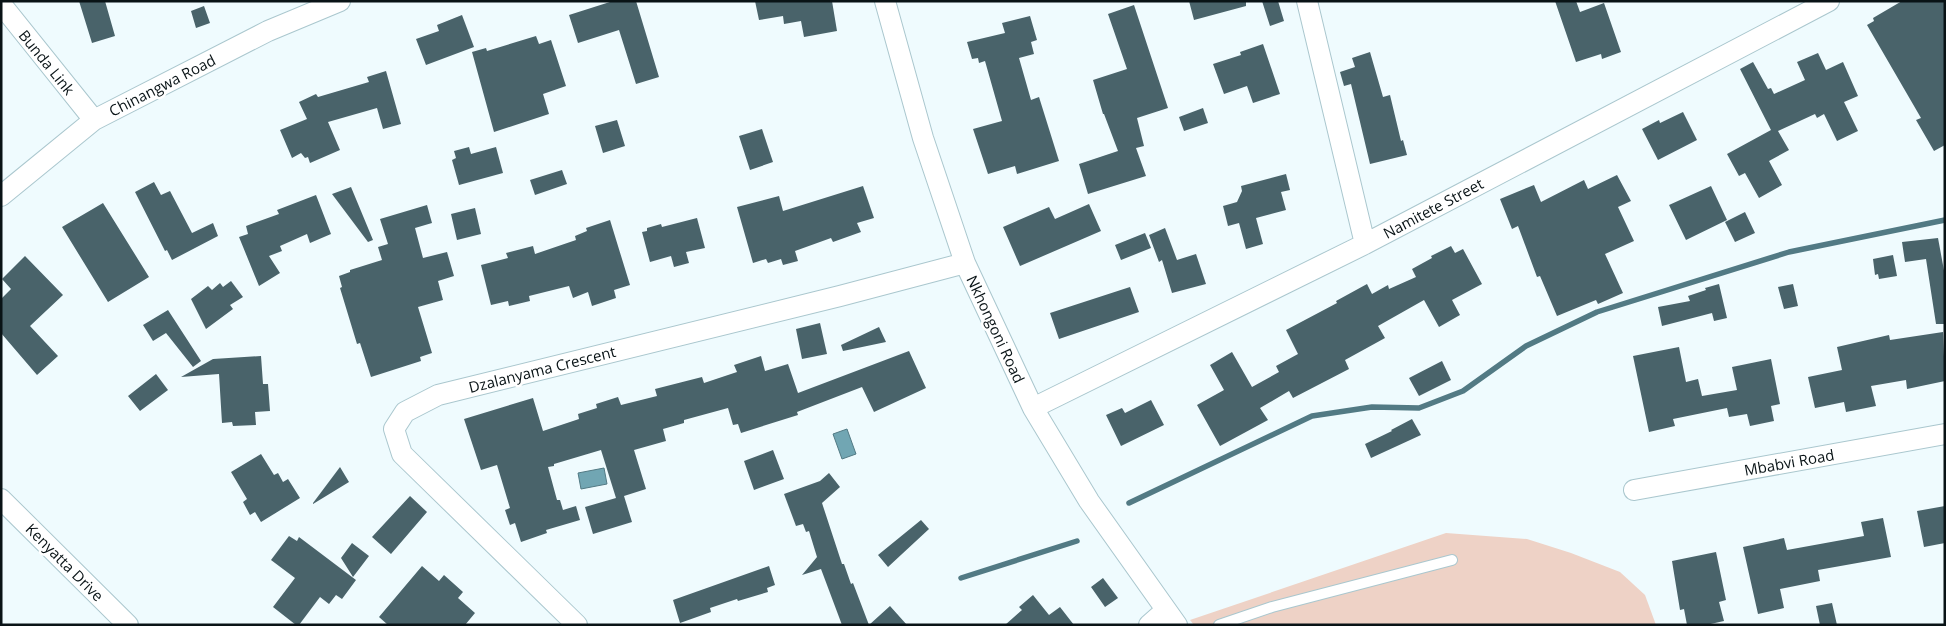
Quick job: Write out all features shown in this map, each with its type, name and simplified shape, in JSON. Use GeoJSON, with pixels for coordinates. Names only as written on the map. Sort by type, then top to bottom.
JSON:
{"type":"FeatureCollection","features":[{"type":"Feature","properties":{"kind":"street","name":"Chinangwa Road"},"geometry":{"type":"LineString","coordinates":[[1,196],[94,120],[268,31],[340,1]]}},
{"type":"Feature","properties":{"kind":"street","name":"Nkhongoni Road"},"geometry":{"type":"LineString","coordinates":[[885,1],[923,138],[965,263],[1033,408],[1089,500],[1172,618]]}},
{"type":"Feature","properties":{"kind":"street"},"geometry":{"type":"LineString","coordinates":[[1307,1],[1365,244]]}},
{"type":"Feature","properties":{"kind":"street","name":"Namitete Street"},"geometry":{"type":"LineString","coordinates":[[1033,408],[1365,244],[1829,1]]}},
{"type":"Feature","properties":{"kind":"street","name":"Bunda Link"},"geometry":{"type":"LineString","coordinates":[[1,4],[94,120]]}},
{"type":"Feature","properties":{"kind":"street","name":"Dzalanyama Crescent"},"geometry":{"type":"LineString","coordinates":[[577,625],[402,454],[394,429],[405,412],[438,395],[840,296],[965,263]]}},
{"type":"Feature","properties":{"kind":"street","name":"Mbabvi Road"},"geometry":{"type":"LineString","coordinates":[[1634,490],[1945,434]]}},
{"type":"Feature","properties":{"kind":"street","name":"Kenyatta Drive"},"geometry":{"type":"LineString","coordinates":[[1,499],[121,622]]}},
{"type":"Feature","properties":{"kind":"street"},"geometry":{"type":"LineString","coordinates":[[1149,625],[1172,618]]}},
{"type":"Feature","properties":{"kind":"lane"},"geometry":{"type":"LineString","coordinates":[[1219,625],[1272,607],[1452,560]]}},
{"type":"Feature","properties":{"kind":"shaded area"},"geometry":{"type":"Polygon","coordinates":[[[1446,533],[1527,539],[1571,553],[1620,572],[1645,595],[1656,625],[1194,625],[1190,620],[1446,533]]]}},
{"type":"Feature","properties":{"kind":"water"},"geometry":{"type":"Polygon","coordinates":[[[847,429],[856,454],[842,459],[833,434],[847,429]]]}},
{"type":"Feature","properties":{"kind":"water"},"geometry":{"type":"Polygon","coordinates":[[[604,468],[607,484],[581,489],[578,473],[604,468]]]}},
{"type":"Feature","properties":{"kind":"building"},"geometry":{"type":"Polygon","coordinates":[[[79,1],[105,1],[115,36],[92,43],[79,1]]]}},
{"type":"Feature","properties":{"kind":"building"},"geometry":{"type":"Polygon","coordinates":[[[613,1],[636,1],[659,77],[636,84],[619,30],[578,43],[569,15],[613,1]]]}},
{"type":"Feature","properties":{"kind":"building"},"geometry":{"type":"Polygon","coordinates":[[[755,1],[832,1],[837,31],[804,37],[801,21],[784,24],[783,16],[759,20],[755,1]]]}},
{"type":"Feature","properties":{"kind":"building"},"geometry":{"type":"Polygon","coordinates":[[[1189,1],[1246,1],[1246,6],[1194,20],[1189,1]]]}},
{"type":"Feature","properties":{"kind":"building"},"geometry":{"type":"Polygon","coordinates":[[[1262,1],[1278,1],[1284,21],[1270,26],[1262,1]]]}},
{"type":"Feature","properties":{"kind":"building"},"geometry":{"type":"Polygon","coordinates":[[[1555,1],[1576,1],[1580,12],[1604,3],[1621,52],[1602,59],[1601,54],[1576,62],[1555,1]]]}},
{"type":"Feature","properties":{"kind":"building"},"geometry":{"type":"Polygon","coordinates":[[[1902,1],[1945,1],[1945,145],[1934,151],[1916,120],[1921,118],[1867,25],[1874,21],[1873,18],[1902,1]]]}},
{"type":"Feature","properties":{"kind":"building"},"geometry":{"type":"Polygon","coordinates":[[[1134,5],[1168,108],[1137,118],[1144,146],[1136,148],[1146,176],[1088,194],[1079,164],[1118,151],[1103,114],[1093,80],[1127,69],[1108,14],[1134,5]]]}},
{"type":"Feature","properties":{"kind":"building"},"geometry":{"type":"Polygon","coordinates":[[[204,6],[210,23],[196,28],[191,11],[204,6]]]}},
{"type":"Feature","properties":{"kind":"building"},"geometry":{"type":"Polygon","coordinates":[[[462,15],[474,47],[426,65],[416,39],[439,31],[437,25],[462,15]]]}},
{"type":"Feature","properties":{"kind":"building"},"geometry":{"type":"Polygon","coordinates":[[[1030,16],[1037,40],[1031,42],[1034,54],[1019,58],[1031,100],[1039,97],[1059,161],[1017,174],[1015,166],[988,174],[973,129],[1002,121],[985,61],[979,63],[978,58],[972,59],[967,42],[1005,33],[1002,23],[1030,16]]]}},
{"type":"Feature","properties":{"kind":"building"},"geometry":{"type":"Polygon","coordinates":[[[536,36],[539,44],[551,40],[566,86],[543,94],[549,114],[494,132],[472,52],[486,48],[487,51],[536,36]]]}},
{"type":"Feature","properties":{"kind":"building"},"geometry":{"type":"Polygon","coordinates":[[[1263,44],[1280,94],[1253,103],[1247,86],[1224,94],[1213,64],[1241,55],[1240,52],[1263,44]]]}},
{"type":"Feature","properties":{"kind":"building"},"geometry":{"type":"Polygon","coordinates":[[[1370,52],[1383,97],[1390,95],[1401,141],[1403,140],[1407,155],[1370,164],[1351,84],[1344,86],[1340,72],[1355,67],[1352,58],[1370,52]]]}},
{"type":"Feature","properties":{"kind":"building"},"geometry":{"type":"Polygon","coordinates":[[[1818,53],[1826,70],[1843,62],[1858,96],[1844,102],[1858,131],[1837,141],[1824,114],[1817,118],[1815,114],[1778,131],[1789,150],[1769,161],[1782,185],[1759,198],[1745,173],[1739,176],[1727,154],[1771,130],[1740,69],[1753,62],[1768,89],[1771,88],[1774,94],[1805,80],[1797,62],[1818,53]]]}},
{"type":"Feature","properties":{"kind":"building"},"geometry":{"type":"Polygon","coordinates":[[[386,71],[401,124],[383,129],[377,108],[328,122],[340,150],[310,163],[308,157],[305,158],[301,153],[292,158],[280,130],[307,119],[299,102],[316,94],[318,97],[369,82],[367,77],[386,71]]]}},
{"type":"Feature","properties":{"kind":"building"},"geometry":{"type":"Polygon","coordinates":[[[1203,108],[1208,123],[1184,131],[1179,117],[1203,108]]]}},
{"type":"Feature","properties":{"kind":"building"},"geometry":{"type":"Polygon","coordinates":[[[1683,112],[1697,140],[1658,160],[1642,129],[1659,120],[1660,123],[1683,112]]]}},
{"type":"Feature","properties":{"kind":"building"},"geometry":{"type":"Polygon","coordinates":[[[617,120],[625,146],[603,153],[595,126],[617,120]]]}},
{"type":"Feature","properties":{"kind":"building"},"geometry":{"type":"Polygon","coordinates":[[[762,129],[773,162],[750,170],[739,136],[762,129]]]}},
{"type":"Feature","properties":{"kind":"building"},"geometry":{"type":"Polygon","coordinates":[[[469,147],[471,154],[496,147],[503,173],[459,185],[452,160],[456,158],[454,151],[469,147]]]}},
{"type":"Feature","properties":{"kind":"building"},"geometry":{"type":"Polygon","coordinates":[[[562,170],[567,184],[535,195],[530,180],[562,170]]]}},
{"type":"Feature","properties":{"kind":"building"},"geometry":{"type":"Polygon","coordinates":[[[1286,174],[1290,190],[1281,192],[1286,210],[1256,218],[1263,244],[1246,249],[1239,223],[1228,226],[1223,206],[1237,202],[1242,191],[1241,186],[1286,174]]]}},
{"type":"Feature","properties":{"kind":"building"},"geometry":{"type":"Polygon","coordinates":[[[1617,175],[1631,201],[1618,207],[1634,241],[1605,254],[1623,293],[1598,304],[1596,300],[1557,316],[1540,276],[1537,277],[1518,226],[1512,229],[1500,199],[1534,185],[1541,202],[1584,180],[1588,189],[1617,175]]]}},
{"type":"Feature","properties":{"kind":"building"},"geometry":{"type":"Polygon","coordinates":[[[154,182],[161,195],[170,191],[192,233],[213,223],[218,236],[172,260],[167,250],[165,251],[135,192],[154,182]]]}},
{"type":"Feature","properties":{"kind":"building"},"geometry":{"type":"Polygon","coordinates":[[[863,186],[874,218],[857,223],[861,232],[833,242],[831,238],[795,251],[798,261],[783,265],[781,259],[768,263],[766,259],[753,263],[737,207],[779,196],[783,211],[863,186]]]}},
{"type":"Feature","properties":{"kind":"building"},"geometry":{"type":"Polygon","coordinates":[[[1711,186],[1727,220],[1686,240],[1669,205],[1711,186]]]}},
{"type":"Feature","properties":{"kind":"building"},"geometry":{"type":"Polygon","coordinates":[[[351,187],[373,240],[368,242],[332,194],[351,187]]]}},
{"type":"Feature","properties":{"kind":"building"},"geometry":{"type":"Polygon","coordinates":[[[316,195],[331,234],[310,243],[307,234],[280,246],[282,251],[269,256],[280,273],[259,286],[239,237],[248,234],[246,226],[279,214],[277,210],[316,195]]]}},
{"type":"Feature","properties":{"kind":"building"},"geometry":{"type":"Polygon","coordinates":[[[103,203],[149,277],[108,302],[62,227],[103,203]]]}},
{"type":"Feature","properties":{"kind":"building"},"geometry":{"type":"Polygon","coordinates":[[[1089,204],[1101,231],[1020,266],[1003,227],[1049,207],[1055,219],[1089,204]]]}},
{"type":"Feature","properties":{"kind":"building"},"geometry":{"type":"Polygon","coordinates":[[[427,205],[432,223],[415,228],[423,258],[447,252],[454,276],[438,281],[443,300],[418,307],[432,353],[420,357],[421,361],[371,377],[360,343],[357,344],[340,288],[342,287],[339,276],[350,272],[350,270],[382,260],[378,247],[388,244],[380,219],[427,205]]]}},
{"type":"Feature","properties":{"kind":"building"},"geometry":{"type":"Polygon","coordinates":[[[475,208],[481,234],[457,240],[451,214],[475,208]]]}},
{"type":"Feature","properties":{"kind":"building"},"geometry":{"type":"Polygon","coordinates":[[[1745,212],[1755,233],[1735,242],[1725,222],[1745,212]]]}},
{"type":"Feature","properties":{"kind":"building"},"geometry":{"type":"Polygon","coordinates":[[[697,218],[705,248],[686,252],[689,263],[674,267],[671,256],[650,262],[642,232],[647,231],[647,228],[661,224],[662,227],[697,218]]]}},
{"type":"Feature","properties":{"kind":"building"},"geometry":{"type":"Polygon","coordinates":[[[610,220],[630,285],[614,290],[616,298],[592,306],[588,292],[573,298],[569,286],[529,296],[530,301],[509,306],[508,301],[491,305],[481,265],[508,258],[506,253],[533,246],[535,254],[576,240],[575,236],[587,231],[586,228],[610,220]]]}},
{"type":"Feature","properties":{"kind":"building"},"geometry":{"type":"Polygon","coordinates":[[[1165,228],[1177,260],[1196,254],[1206,284],[1172,293],[1162,260],[1159,262],[1149,235],[1165,228]]]}},
{"type":"Feature","properties":{"kind":"building"},"geometry":{"type":"Polygon","coordinates":[[[1145,233],[1151,248],[1121,260],[1115,245],[1145,233]]]}},
{"type":"Feature","properties":{"kind":"building"},"geometry":{"type":"Polygon","coordinates":[[[1938,238],[1945,276],[1945,324],[1936,324],[1926,259],[1905,262],[1902,242],[1938,238]]]}},
{"type":"Feature","properties":{"kind":"building"},"geometry":{"type":"Polygon","coordinates":[[[1451,246],[1455,253],[1463,249],[1482,284],[1452,300],[1460,315],[1439,327],[1424,300],[1378,326],[1385,338],[1345,360],[1349,369],[1293,398],[1289,391],[1260,408],[1268,420],[1220,446],[1197,405],[1224,390],[1210,365],[1232,352],[1252,387],[1279,372],[1276,366],[1298,354],[1286,330],[1337,303],[1336,301],[1367,284],[1372,294],[1388,285],[1389,289],[1416,277],[1412,269],[1432,258],[1431,256],[1451,246]]]}},
{"type":"Feature","properties":{"kind":"building"},"geometry":{"type":"Polygon","coordinates":[[[1893,255],[1897,276],[1879,279],[1878,274],[1875,275],[1873,259],[1893,255]]]}},
{"type":"Feature","properties":{"kind":"building"},"geometry":{"type":"Polygon","coordinates":[[[25,256],[63,295],[30,326],[58,356],[37,375],[1,333],[1,299],[11,289],[2,279],[25,256]]]}},
{"type":"Feature","properties":{"kind":"building"},"geometry":{"type":"Polygon","coordinates":[[[231,281],[243,297],[230,305],[233,309],[206,329],[191,299],[208,286],[212,290],[220,283],[223,287],[231,281]]]}},
{"type":"Feature","properties":{"kind":"building"},"geometry":{"type":"Polygon","coordinates":[[[1719,284],[1727,318],[1714,321],[1712,313],[1662,326],[1658,307],[1690,301],[1688,296],[1719,284]]]}},
{"type":"Feature","properties":{"kind":"building"},"geometry":{"type":"Polygon","coordinates":[[[1793,284],[1798,306],[1784,309],[1778,287],[1793,284]]]}},
{"type":"Feature","properties":{"kind":"building"},"geometry":{"type":"Polygon","coordinates":[[[1130,287],[1139,312],[1059,339],[1050,313],[1130,287]]]}},
{"type":"Feature","properties":{"kind":"building"},"geometry":{"type":"Polygon","coordinates":[[[168,310],[201,361],[193,367],[166,333],[153,341],[143,325],[168,310]]]}},
{"type":"Feature","properties":{"kind":"building"},"geometry":{"type":"Polygon","coordinates":[[[820,323],[827,354],[802,359],[796,329],[820,323]]]}},
{"type":"Feature","properties":{"kind":"building"},"geometry":{"type":"Polygon","coordinates":[[[879,327],[886,342],[843,351],[841,345],[879,327]]]}},
{"type":"Feature","properties":{"kind":"building"},"geometry":{"type":"Polygon","coordinates":[[[1943,332],[1945,381],[1907,389],[1906,380],[1871,386],[1876,406],[1846,412],[1844,402],[1815,408],[1808,377],[1842,370],[1837,347],[1889,335],[1890,340],[1943,332]]]}},
{"type":"Feature","properties":{"kind":"building"},"geometry":{"type":"Polygon","coordinates":[[[1679,347],[1686,382],[1698,379],[1702,396],[1737,390],[1732,367],[1771,359],[1780,404],[1771,406],[1774,421],[1750,426],[1747,414],[1729,417],[1727,408],[1673,419],[1675,426],[1649,432],[1633,356],[1679,347]]]}},
{"type":"Feature","properties":{"kind":"building"},"geometry":{"type":"Polygon","coordinates":[[[909,351],[926,388],[874,412],[862,387],[797,412],[798,415],[741,433],[738,424],[733,425],[728,408],[684,420],[684,423],[663,429],[666,441],[634,450],[646,489],[624,496],[632,522],[593,534],[585,507],[616,498],[601,450],[548,467],[557,500],[560,500],[563,510],[576,506],[580,520],[546,530],[547,533],[521,542],[515,523],[510,525],[505,510],[510,508],[497,465],[481,470],[464,419],[533,398],[543,431],[579,419],[578,414],[597,408],[596,404],[618,397],[621,405],[657,396],[655,389],[702,377],[704,383],[737,372],[734,365],[761,356],[765,371],[788,364],[798,393],[909,351]]]}},
{"type":"Feature","properties":{"kind":"building"},"geometry":{"type":"Polygon","coordinates":[[[261,356],[263,384],[268,384],[270,411],[255,412],[256,425],[233,426],[232,422],[222,423],[219,374],[181,377],[213,359],[261,356]]]}},
{"type":"Feature","properties":{"kind":"building"},"geometry":{"type":"Polygon","coordinates":[[[1442,361],[1451,380],[1419,396],[1409,378],[1442,361]]]}},
{"type":"Feature","properties":{"kind":"building"},"geometry":{"type":"Polygon","coordinates":[[[156,374],[168,390],[140,411],[128,396],[156,374]]]}},
{"type":"Feature","properties":{"kind":"building"},"geometry":{"type":"Polygon","coordinates":[[[1151,400],[1164,425],[1121,446],[1106,415],[1122,408],[1125,413],[1151,400]]]}},
{"type":"Feature","properties":{"kind":"building"},"geometry":{"type":"Polygon","coordinates":[[[1412,419],[1421,435],[1371,458],[1365,444],[1412,419]]]}},
{"type":"Feature","properties":{"kind":"building"},"geometry":{"type":"Polygon","coordinates":[[[773,450],[784,479],[754,490],[744,461],[773,450]]]}},
{"type":"Feature","properties":{"kind":"building"},"geometry":{"type":"Polygon","coordinates":[[[261,454],[274,475],[278,473],[283,482],[288,479],[300,498],[261,522],[255,512],[250,515],[243,502],[247,499],[231,472],[261,454]]]}},
{"type":"Feature","properties":{"kind":"building"},"geometry":{"type":"Polygon","coordinates":[[[340,467],[349,482],[313,504],[313,503],[340,467]]]}},
{"type":"Feature","properties":{"kind":"building"},"geometry":{"type":"Polygon","coordinates":[[[829,473],[840,487],[822,503],[842,564],[844,564],[851,584],[853,583],[869,625],[842,625],[821,569],[802,575],[817,557],[809,531],[806,532],[803,524],[796,526],[784,494],[820,481],[829,473]]]}},
{"type":"Feature","properties":{"kind":"building"},"geometry":{"type":"Polygon","coordinates":[[[410,496],[427,512],[391,554],[372,537],[410,496]]]}},
{"type":"Feature","properties":{"kind":"building"},"geometry":{"type":"Polygon","coordinates":[[[1945,506],[1945,543],[1924,547],[1917,511],[1945,506]]]}},
{"type":"Feature","properties":{"kind":"building"},"geometry":{"type":"Polygon","coordinates":[[[1883,518],[1891,557],[1818,570],[1820,581],[1780,589],[1784,608],[1758,614],[1743,547],[1784,538],[1787,550],[1864,536],[1861,522],[1883,518]]]}},
{"type":"Feature","properties":{"kind":"building"},"geometry":{"type":"Polygon","coordinates":[[[921,520],[929,529],[888,567],[878,555],[921,520]]]}},
{"type":"Feature","properties":{"kind":"building"},"geometry":{"type":"Polygon","coordinates":[[[289,536],[297,541],[299,537],[356,580],[342,599],[336,595],[329,604],[320,597],[299,625],[296,625],[273,607],[295,578],[271,560],[289,536]]]}},
{"type":"Feature","properties":{"kind":"building"},"geometry":{"type":"Polygon","coordinates":[[[352,543],[369,556],[353,577],[341,558],[352,543]]]}},
{"type":"Feature","properties":{"kind":"building"},"geometry":{"type":"Polygon","coordinates":[[[1716,552],[1726,600],[1719,602],[1724,621],[1706,625],[1687,625],[1684,609],[1680,610],[1672,561],[1716,552]]]}},
{"type":"Feature","properties":{"kind":"building"},"geometry":{"type":"Polygon","coordinates":[[[422,566],[439,581],[444,575],[463,592],[458,598],[475,613],[465,625],[388,625],[379,617],[422,566]]]}},
{"type":"Feature","properties":{"kind":"building"},"geometry":{"type":"Polygon","coordinates":[[[769,566],[775,585],[767,588],[768,592],[710,608],[711,612],[680,623],[673,600],[769,566]]]}},
{"type":"Feature","properties":{"kind":"building"},"geometry":{"type":"Polygon","coordinates":[[[1103,578],[1118,598],[1105,607],[1091,587],[1103,578]]]}},
{"type":"Feature","properties":{"kind":"building"},"geometry":{"type":"Polygon","coordinates":[[[1033,595],[1049,615],[1060,607],[1074,625],[1005,625],[1022,610],[1019,607],[1033,595]]]}},
{"type":"Feature","properties":{"kind":"building"},"geometry":{"type":"Polygon","coordinates":[[[1832,603],[1837,625],[1820,625],[1816,606],[1832,603]]]}},
{"type":"Feature","properties":{"kind":"building"},"geometry":{"type":"Polygon","coordinates":[[[890,606],[907,625],[869,625],[890,606]]]}},
{"type":"Feature","properties":{"kind":"waterway"},"geometry":{"type":"LineString","coordinates":[[1129,503],[1312,416],[1372,407],[1419,408],[1463,391],[1526,346],[1597,312],[1789,252],[1945,220]]}},
{"type":"Feature","properties":{"kind":"waterway"},"geometry":{"type":"LineString","coordinates":[[961,578],[1077,541]]}}]}
